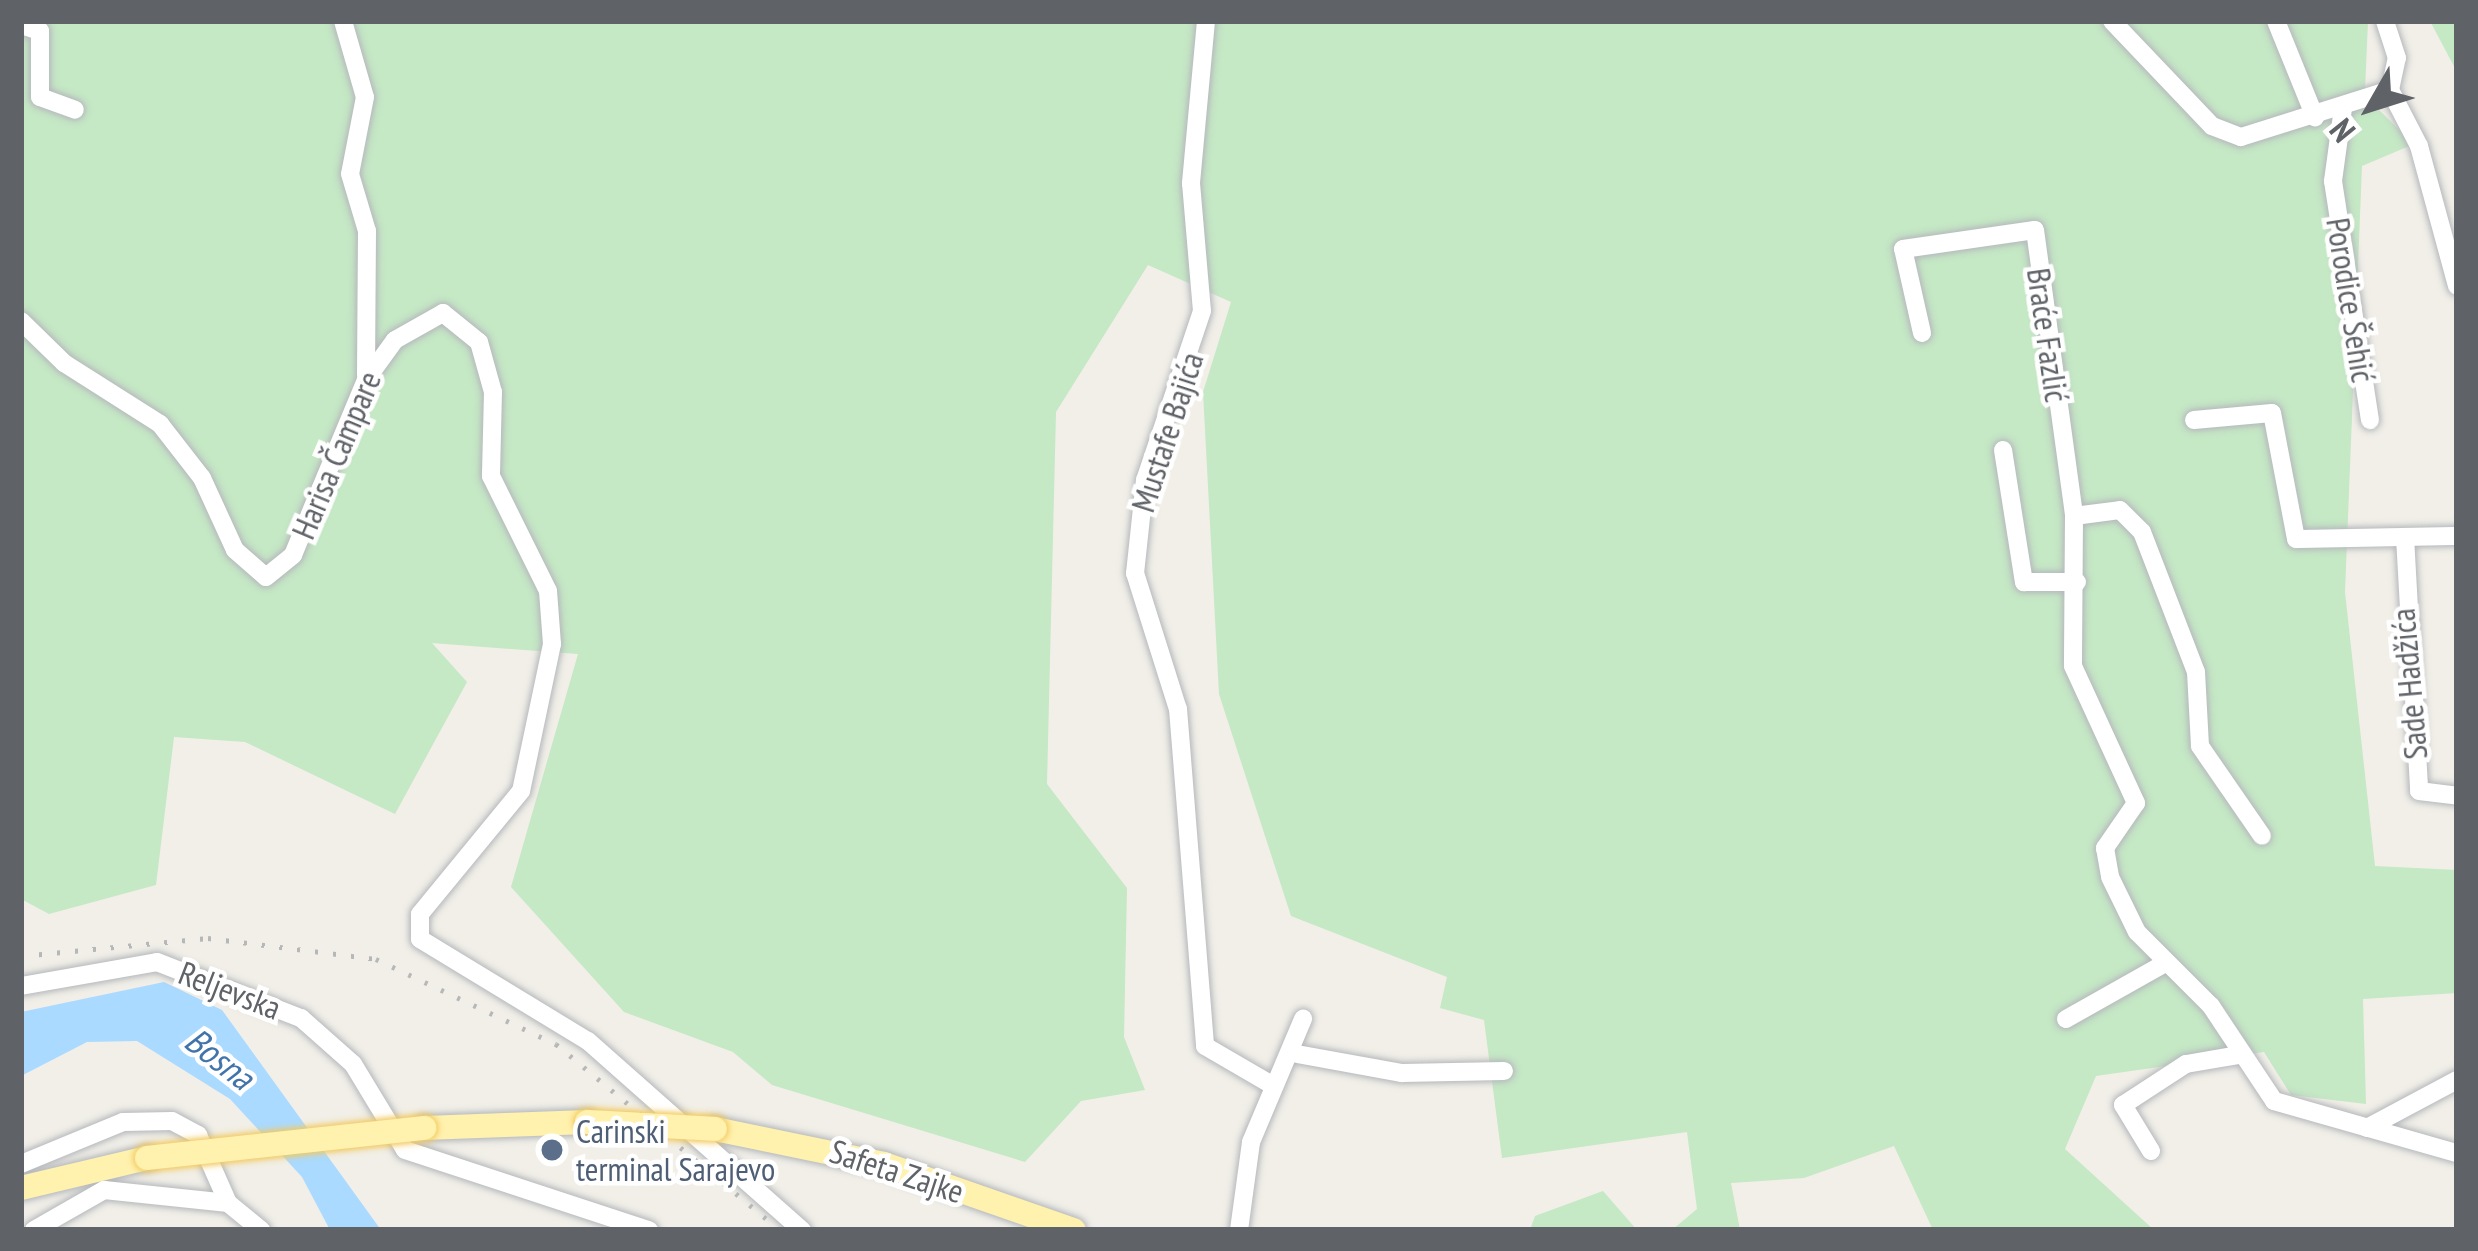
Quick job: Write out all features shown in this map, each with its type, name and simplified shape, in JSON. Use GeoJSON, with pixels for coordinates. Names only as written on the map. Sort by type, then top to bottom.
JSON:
{"type":"FeatureCollection","features":[{"type":"Feature","properties":{"kind":"main road","name":"Safeta Zajke"},"geometry":{"type":"LineString","coordinates":[[21,1188],[147,1158],[424,1128],[587,1122],[716,1129],[884,1164],[1074,1230]]}},
{"type":"Feature","properties":{"kind":"street"},"geometry":{"type":"LineString","coordinates":[[343,21],[365,97],[350,174],[367,231],[366,380]]}},
{"type":"Feature","properties":{"kind":"street","name":"Mustafe Bajića"},"geometry":{"type":"LineString","coordinates":[[1206,21],[1190,183],[1202,311],[1145,480],[1135,573],[1178,709],[1205,1046],[1272,1085]]}},
{"type":"Feature","properties":{"kind":"street"},"geometry":{"type":"LineString","coordinates":[[2111,21],[2220,133],[2315,117],[2390,91]]}},
{"type":"Feature","properties":{"kind":"street"},"geometry":{"type":"LineString","coordinates":[[2276,21],[2315,117]]}},
{"type":"Feature","properties":{"kind":"street"},"geometry":{"type":"LineString","coordinates":[[2385,21],[2397,58],[2390,91],[2419,146],[2457,286]]}},
{"type":"Feature","properties":{"kind":"street"},"geometry":{"type":"LineString","coordinates":[[21,25],[40,31],[40,97],[75,110]]}},
{"type":"Feature","properties":{"kind":"street","name":"Porodice Šehić"},"geometry":{"type":"LineString","coordinates":[[2343,108],[2333,181],[2370,420]]}},
{"type":"Feature","properties":{"kind":"street","name":"Braće Fazlić"},"geometry":{"type":"LineString","coordinates":[[1922,334],[1903,250],[2035,230],[2074,516],[2076,679],[2136,803],[2104,858],[2162,965],[2211,1006],[2239,1055],[2285,1107],[2457,1153]]}},
{"type":"Feature","properties":{"kind":"street","name":"Harisa Čampare"},"geometry":{"type":"LineString","coordinates":[[21,321],[64,363],[160,424],[202,478],[235,550],[266,577],[286,565],[309,523],[366,380],[432,315],[455,318],[478,342],[493,392],[491,476],[548,591],[552,644],[521,790],[420,914],[419,939],[588,1041],[802,1230]]}},
{"type":"Feature","properties":{"kind":"street"},"geometry":{"type":"LineString","coordinates":[[2194,420],[2272,413],[2296,539],[2457,536]]}},
{"type":"Feature","properties":{"kind":"street"},"geometry":{"type":"LineString","coordinates":[[2003,450],[2024,582],[2077,582]]}},
{"type":"Feature","properties":{"kind":"street"},"geometry":{"type":"LineString","coordinates":[[2074,516],[2120,510],[2142,532],[2196,672],[2200,746],[2262,836]]}},
{"type":"Feature","properties":{"kind":"street","name":"Sade Hadžića"},"geometry":{"type":"LineString","coordinates":[[2405,537],[2419,791],[2457,796]]}},
{"type":"Feature","properties":{"kind":"street","name":"Reljevska"},"geometry":{"type":"LineString","coordinates":[[21,986],[157,962],[301,1018],[352,1064],[405,1150],[649,1230]]}},
{"type":"Feature","properties":{"kind":"street"},"geometry":{"type":"LineString","coordinates":[[2066,1019],[2162,965]]}},
{"type":"Feature","properties":{"kind":"street"},"geometry":{"type":"LineString","coordinates":[[1239,1230],[1243,1173],[1272,1085],[1297,1054],[1303,1019]]}},
{"type":"Feature","properties":{"kind":"street"},"geometry":{"type":"LineString","coordinates":[[1297,1054],[1402,1073],[1504,1071]]}},
{"type":"Feature","properties":{"kind":"street"},"geometry":{"type":"LineString","coordinates":[[2151,1151],[2123,1105],[2186,1064],[2239,1055]]}},
{"type":"Feature","properties":{"kind":"street"},"geometry":{"type":"LineString","coordinates":[[2367,1128],[2457,1080]]}},
{"type":"Feature","properties":{"kind":"street"},"geometry":{"type":"LineString","coordinates":[[21,1164],[123,1123],[172,1121],[198,1135],[228,1203],[261,1230]]}},
{"type":"Feature","properties":{"kind":"street"},"geometry":{"type":"LineString","coordinates":[[34,1230],[104,1190],[228,1203]]}},
{"type":"Feature","properties":{"kind":"green space"},"geometry":{"type":"Polygon","coordinates":[[[21,21],[2368,21],[2364,114],[2379,110],[2414,144],[2362,166],[2345,592],[2375,866],[2457,870],[2457,993],[2363,999],[2366,1104],[2291,1095],[2264,1052],[2096,1076],[2065,1149],[2154,1230],[1933,1230],[1894,1146],[1804,1178],[1731,1183],[1740,1230],[1672,1230],[1697,1209],[1687,1132],[1502,1158],[1484,1020],[1440,1008],[1447,977],[1291,916],[1219,694],[1203,392],[1231,302],[1148,265],[1056,412],[1047,784],[1127,888],[1124,1037],[1145,1090],[1081,1101],[1025,1162],[772,1085],[733,1052],[624,1012],[511,887],[578,654],[432,643],[467,682],[395,814],[245,742],[174,737],[156,885],[49,914],[21,899],[21,21]]]}},
{"type":"Feature","properties":{"kind":"green space"},"geometry":{"type":"Polygon","coordinates":[[[2430,21],[2457,21],[2457,72],[2430,21]]]}},
{"type":"Feature","properties":{"kind":"green space"},"geometry":{"type":"Polygon","coordinates":[[[1603,1191],[1637,1230],[1530,1230],[1535,1216],[1603,1191]]]}},
{"type":"Feature","properties":{"kind":"water","name":"Bosna"},"geometry":{"type":"Polygon","coordinates":[[[164,982],[222,1010],[381,1230],[330,1230],[302,1177],[230,1099],[137,1041],[87,1042],[21,1076],[21,1012],[164,982]]]}},
{"type":"Feature","properties":{"kind":"railway"},"geometry":{"type":"LineString","coordinates":[[21,956],[208,938],[376,959],[556,1044],[780,1230]]}},
{"type":"Feature","properties":{"kind":"place","name":"Carinski terminal Sarajevo"},"geometry":{"type":"Point","coordinates":[552,1150]}}]}
